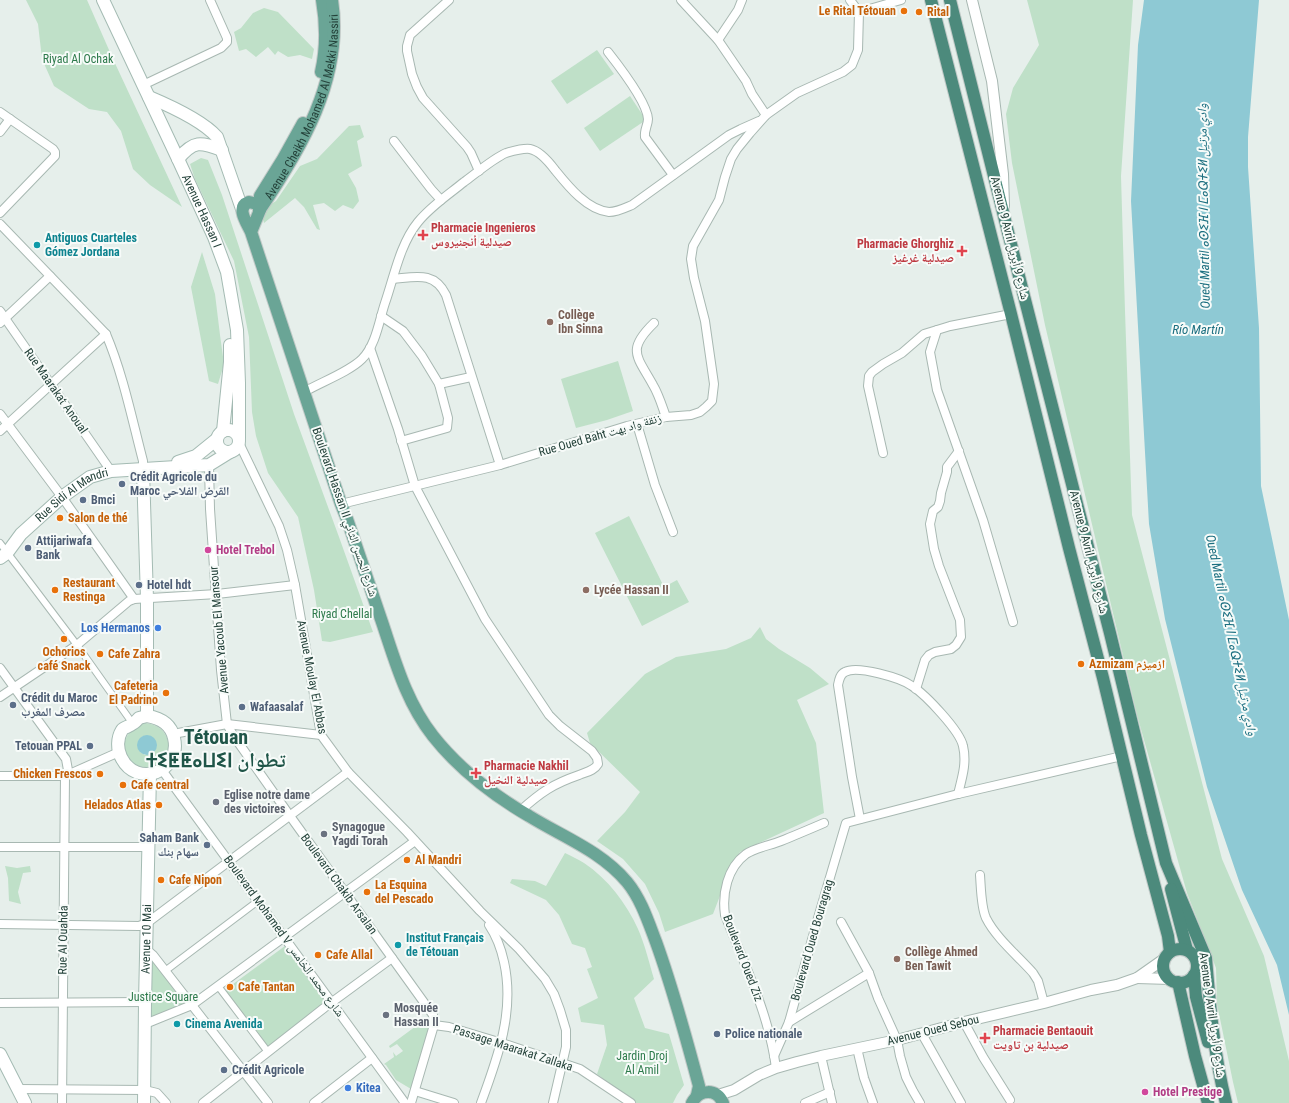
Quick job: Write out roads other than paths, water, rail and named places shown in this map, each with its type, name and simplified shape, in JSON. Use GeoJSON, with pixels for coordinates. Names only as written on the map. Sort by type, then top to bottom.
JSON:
{"type":"FeatureCollection","features":[{"type":"Feature","properties":{"kind":"highway","name":"Avenue 9 Avril شارع 9 أبريل"},"geometry":{"type":"LineString","coordinates":[[932,0],[1141,835],[1168,936],[1168,956]]}},
{"type":"Feature","properties":{"kind":"highway","name":"Avenue 9 Avril شارع 9 أبريل"},"geometry":{"type":"LineString","coordinates":[[950,0],[1110,633],[1166,863],[1206,958],[1206,973],[1214,1045],[1226,1103]]}},
{"type":"Feature","properties":{"kind":"highway"},"geometry":{"type":"LineString","coordinates":[[1166,863],[1173,898],[1187,950]]}},
{"type":"Feature","properties":{"kind":"highway"},"geometry":{"type":"LineString","coordinates":[[1176,949],[1187,950],[1194,956],[1196,961],[1196,970],[1194,975],[1190,980],[1184,982],[1174,981],[1167,976],[1164,968],[1168,956],[1176,949]]}},
{"type":"Feature","properties":{"kind":"highway"},"geometry":{"type":"LineString","coordinates":[[1194,975],[1196,997],[1208,1043],[1219,1072]]}},
{"type":"Feature","properties":{"kind":"highway","name":"Avenue 9 Avril شارع 9 أبريل"},"geometry":{"type":"LineString","coordinates":[[1174,981],[1208,1103]]}},
{"type":"Feature","properties":{"kind":"main road","name":"Avenue Hassan I"},"geometry":{"type":"LineString","coordinates":[[96,0],[191,199],[209,240],[221,275],[228,308],[230,362],[219,438]]}},
{"type":"Feature","properties":{"kind":"main road","name":"Avenue Hassan I"},"geometry":{"type":"LineString","coordinates":[[103,0],[214,237],[227,272],[237,330],[239,440]]}},
{"type":"Feature","properties":{"kind":"main road","name":"Avenue Cheikh Mohamed Al Mekki Nassiri"},"geometry":{"type":"LineString","coordinates":[[250,210],[283,159],[302,124],[315,94],[323,62],[324,12],[322,0]]}},
{"type":"Feature","properties":{"kind":"main road","name":"Avenue Cheikh Mohamed Al Mekki Nassiri"},"geometry":{"type":"LineString","coordinates":[[250,210],[282,178],[303,142],[324,88],[333,53],[334,22],[332,0]]}},
{"type":"Feature","properties":{"kind":"main road","name":"Boulevard Hassan II شارع الحسن الثاني"},"geometry":{"type":"LineString","coordinates":[[149,97],[186,115],[210,130],[217,137],[235,190],[250,210],[251,232],[341,504],[401,679],[417,713],[448,754],[481,784],[520,811],[591,851],[628,883],[638,898],[647,918],[668,976],[698,1094]]}},
{"type":"Feature","properties":{"kind":"main road"},"geometry":{"type":"LineString","coordinates":[[178,159],[194,145],[208,145],[222,150]]}},
{"type":"Feature","properties":{"kind":"main road"},"geometry":{"type":"LineString","coordinates":[[209,465],[210,458],[219,438],[227,430],[234,432],[239,440],[236,449],[230,452],[221,449],[219,438]]}},
{"type":"Feature","properties":{"kind":"main road","name":"Rue Sidi Al Mandri"},"geometry":{"type":"LineString","coordinates":[[161,468],[166,465],[184,461],[196,456],[219,438]]}},
{"type":"Feature","properties":{"kind":"main road","name":"Rue Sidi Al Mandri"},"geometry":{"type":"LineString","coordinates":[[4,555],[21,534],[62,497],[90,477],[111,472],[209,465],[230,452]]}},
{"type":"Feature","properties":{"kind":"main road"},"geometry":{"type":"LineString","coordinates":[[143,470],[147,599],[147,716]]}},
{"type":"Feature","properties":{"kind":"main road"},"geometry":{"type":"LineString","coordinates":[[147,716],[163,721],[173,734],[175,743],[175,752],[172,760],[162,770],[150,774],[130,769],[124,763],[118,747],[119,737],[123,729],[133,724],[139,718],[147,716]]}},
{"type":"Feature","properties":{"kind":"main road","name":"Avenue 10 Mai"},"geometry":{"type":"LineString","coordinates":[[144,1103],[150,774]]}},
{"type":"Feature","properties":{"kind":"main road"},"geometry":{"type":"LineString","coordinates":[[0,1054],[25,1103]]}},
{"type":"Feature","properties":{"kind":"main road"},"geometry":{"type":"LineString","coordinates":[[698,1094],[710,1092],[721,1100]]}},
{"type":"Feature","properties":{"kind":"street"},"geometry":{"type":"LineString","coordinates":[[143,85],[221,48],[225,44],[228,38],[210,0]]}},
{"type":"Feature","properties":{"kind":"street"},"geometry":{"type":"LineString","coordinates":[[449,0],[410,35],[407,46],[409,64],[417,87],[423,98],[472,153],[479,171]]}},
{"type":"Feature","properties":{"kind":"street"},"geometry":{"type":"LineString","coordinates":[[304,392],[362,359],[370,348],[375,337],[393,279],[409,236],[418,223],[441,200],[479,171],[505,154],[523,149],[531,149],[540,154],[583,200],[598,209],[609,212],[620,210],[632,205],[729,135],[764,118],[746,81],[718,40],[681,0]]}},
{"type":"Feature","properties":{"kind":"street"},"geometry":{"type":"LineString","coordinates":[[718,40],[738,10],[742,0]]}},
{"type":"Feature","properties":{"kind":"street"},"geometry":{"type":"LineString","coordinates":[[850,0],[859,12],[901,0]]}},
{"type":"Feature","properties":{"kind":"street"},"geometry":{"type":"LineString","coordinates":[[972,0],[992,82],[1003,174],[1004,214]]}},
{"type":"Feature","properties":{"kind":"street","name":"Rue Oued Baht زنقة واد بهت"},"geometry":{"type":"LineString","coordinates":[[341,504],[500,465],[637,424],[666,417],[691,415],[700,412],[712,401],[714,384],[705,321],[691,260],[693,246],[719,200],[731,159],[737,148],[764,118],[797,93],[843,72],[852,65],[858,50],[859,12]]}},
{"type":"Feature","properties":{"kind":"street"},"geometry":{"type":"LineString","coordinates":[[608,52],[625,75],[643,105],[648,119],[644,131],[645,137],[673,175]]}},
{"type":"Feature","properties":{"kind":"street"},"geometry":{"type":"LineString","coordinates":[[0,112],[53,149],[56,154],[0,213]]}},
{"type":"Feature","properties":{"kind":"street"},"geometry":{"type":"LineString","coordinates":[[0,132],[10,119]]}},
{"type":"Feature","properties":{"kind":"street"},"geometry":{"type":"LineString","coordinates":[[394,141],[441,200]]}},
{"type":"Feature","properties":{"kind":"street"},"geometry":{"type":"LineString","coordinates":[[0,224],[106,334],[124,387],[143,461],[143,470]]}},
{"type":"Feature","properties":{"kind":"street"},"geometry":{"type":"LineString","coordinates":[[2,318],[50,276]]}},
{"type":"Feature","properties":{"kind":"street"},"geometry":{"type":"LineString","coordinates":[[393,279],[426,278],[437,282],[442,287],[500,465]]}},
{"type":"Feature","properties":{"kind":"street"},"geometry":{"type":"LineString","coordinates":[[883,453],[868,386],[869,376],[872,372],[902,353],[924,334],[950,326],[1011,314]]}},
{"type":"Feature","properties":{"kind":"street"},"geometry":{"type":"LineString","coordinates":[[381,316],[403,331],[422,356],[439,384],[448,418],[447,428],[401,441]]}},
{"type":"Feature","properties":{"kind":"street","name":"Rue Maarakat Anoual"},"geometry":{"type":"LineString","coordinates":[[2,318],[51,384],[111,472]]}},
{"type":"Feature","properties":{"kind":"street"},"geometry":{"type":"LineString","coordinates":[[654,323],[644,333],[638,342],[638,356],[643,369],[655,389],[666,417]]}},
{"type":"Feature","properties":{"kind":"street"},"geometry":{"type":"LineString","coordinates":[[938,330],[930,352],[932,368],[938,390],[983,520],[1013,622]]}},
{"type":"Feature","properties":{"kind":"street"},"geometry":{"type":"LineString","coordinates":[[0,430],[106,334]]}},
{"type":"Feature","properties":{"kind":"street"},"geometry":{"type":"LineString","coordinates":[[370,348],[415,486],[485,619],[549,715],[560,726],[592,751],[597,758],[598,764],[593,770],[558,782],[547,788],[520,811]]}},
{"type":"Feature","properties":{"kind":"street"},"geometry":{"type":"LineString","coordinates":[[439,384],[471,377]]}},
{"type":"Feature","properties":{"kind":"street"},"geometry":{"type":"LineString","coordinates":[[0,414],[62,497],[134,599]]}},
{"type":"Feature","properties":{"kind":"street"},"geometry":{"type":"LineString","coordinates":[[637,424],[655,485],[673,532]]}},
{"type":"Feature","properties":{"kind":"street","name":"Avenue Moulay El Abbas"},"geometry":{"type":"LineString","coordinates":[[239,440],[279,526],[287,550],[295,585],[321,735],[348,772],[480,911]]}},
{"type":"Feature","properties":{"kind":"street"},"geometry":{"type":"LineString","coordinates":[[916,689],[924,660],[935,652],[951,648],[956,645],[960,637],[960,620],[934,549],[930,524],[933,511],[938,507],[940,501],[947,467],[959,451]]}},
{"type":"Feature","properties":{"kind":"street","name":"Avenue Yacoub El Mansour"},"geometry":{"type":"LineString","coordinates":[[209,465],[210,509],[221,670],[227,724]]}},
{"type":"Feature","properties":{"kind":"street"},"geometry":{"type":"LineString","coordinates":[[0,543],[4,555],[77,645],[133,724]]}},
{"type":"Feature","properties":{"kind":"street"},"geometry":{"type":"LineString","coordinates":[[0,697],[77,645],[129,601],[134,599],[217,594],[295,585]]}},
{"type":"Feature","properties":{"kind":"street","name":"Rue Al Ouahda"},"geometry":{"type":"LineString","coordinates":[[0,668],[66,759],[68,770],[65,776],[62,1103]]}},
{"type":"Feature","properties":{"kind":"street"},"geometry":{"type":"LineString","coordinates":[[958,794],[964,769],[965,758],[963,744],[928,699],[902,680],[858,669],[846,671],[842,674],[838,685],[852,778],[860,819],[958,794],[1122,756]]}},
{"type":"Feature","properties":{"kind":"street"},"geometry":{"type":"LineString","coordinates":[[173,734],[227,724],[321,735]]}},
{"type":"Feature","properties":{"kind":"street","name":"Boulevard Chakib Arsalan"},"geometry":{"type":"LineString","coordinates":[[227,724],[233,735],[290,816],[427,1006],[432,1015],[434,1025]]}},
{"type":"Feature","properties":{"kind":"street"},"geometry":{"type":"LineString","coordinates":[[0,776],[65,776],[119,752]]}},
{"type":"Feature","properties":{"kind":"street","name":"Boulevard Mohamed V شارع محمد الخامس"},"geometry":{"type":"LineString","coordinates":[[162,770],[406,1103]]}},
{"type":"Feature","properties":{"kind":"street"},"geometry":{"type":"LineString","coordinates":[[0,924],[139,926],[147,923],[348,772]]}},
{"type":"Feature","properties":{"kind":"street","name":"Boulevard Oued Bouragrag"},"geometry":{"type":"LineString","coordinates":[[774,1056],[789,1022],[846,824],[860,819]]}},
{"type":"Feature","properties":{"kind":"street","name":"Boulevard Oued Ziz"},"geometry":{"type":"LineString","coordinates":[[776,1068],[770,1033],[759,999],[725,915],[723,902],[728,879],[734,868],[747,854],[824,823]]}},
{"type":"Feature","properties":{"kind":"street"},"geometry":{"type":"LineString","coordinates":[[145,1024],[192,1005],[415,841]]}},
{"type":"Feature","properties":{"kind":"street"},"geometry":{"type":"LineString","coordinates":[[0,847],[148,847]]}},
{"type":"Feature","properties":{"kind":"street"},"geometry":{"type":"LineString","coordinates":[[980,875],[982,903],[986,917],[999,936],[1033,973],[1038,981],[1044,1003]]}},
{"type":"Feature","properties":{"kind":"street"},"geometry":{"type":"LineString","coordinates":[[165,971],[258,901]]}},
{"type":"Feature","properties":{"kind":"street"},"geometry":{"type":"LineString","coordinates":[[480,911],[499,941],[506,971],[507,1007],[502,1043],[481,1103]]}},
{"type":"Feature","properties":{"kind":"street"},"geometry":{"type":"LineString","coordinates":[[480,911],[519,949],[545,979],[554,994],[566,1030],[566,1047],[553,1103]]}},
{"type":"Feature","properties":{"kind":"street"},"geometry":{"type":"LineString","coordinates":[[841,922],[869,973],[878,998],[897,1040],[906,1076],[920,1103]]}},
{"type":"Feature","properties":{"kind":"street"},"geometry":{"type":"LineString","coordinates":[[146,949],[192,1005],[268,1103]]}},
{"type":"Feature","properties":{"kind":"street","name":"Avenue Oued Sebou"},"geometry":{"type":"LineString","coordinates":[[1137,978],[1168,956]]}},
{"type":"Feature","properties":{"kind":"street"},"geometry":{"type":"LineString","coordinates":[[203,1103],[392,958]]}},
{"type":"Feature","properties":{"kind":"street"},"geometry":{"type":"LineString","coordinates":[[789,1022],[869,973]]}},
{"type":"Feature","properties":{"kind":"street","name":"Avenue Oued Sebou"},"geometry":{"type":"LineString","coordinates":[[721,1100],[734,1090],[776,1068],[821,1056],[922,1034],[1137,978],[1174,981]]}},
{"type":"Feature","properties":{"kind":"street"},"geometry":{"type":"LineString","coordinates":[[218,986],[268,1052]]}},
{"type":"Feature","properties":{"kind":"street"},"geometry":{"type":"LineString","coordinates":[[0,1003],[145,1002]]}},
{"type":"Feature","properties":{"kind":"street"},"geometry":{"type":"LineString","coordinates":[[964,1022],[983,1057],[1010,1100]]}},
{"type":"Feature","properties":{"kind":"street"},"geometry":{"type":"LineString","coordinates":[[411,1103],[434,1025]]}},
{"type":"Feature","properties":{"kind":"street","name":"Passage Maarakat Zallaka"},"geometry":{"type":"LineString","coordinates":[[434,1025],[449,1027],[580,1069],[631,1103]]}},
{"type":"Feature","properties":{"kind":"street"},"geometry":{"type":"LineString","coordinates":[[922,1034],[961,1103]]}},
{"type":"Feature","properties":{"kind":"street"},"geometry":{"type":"LineString","coordinates":[[857,1048],[864,1078],[873,1103]]}},
{"type":"Feature","properties":{"kind":"street"},"geometry":{"type":"LineString","coordinates":[[821,1056],[832,1103]]}},
{"type":"Feature","properties":{"kind":"street"},"geometry":{"type":"LineString","coordinates":[[314,1103],[372,1058]]}},
{"type":"Feature","properties":{"kind":"street"},"geometry":{"type":"LineString","coordinates":[[18,1089],[63,1088],[145,1090],[157,1093],[166,1103]]}},
{"type":"Feature","properties":{"kind":"street"},"geometry":{"type":"LineString","coordinates":[[415,1091],[454,1103]]}},
{"type":"Feature","properties":{"kind":"street"},"geometry":{"type":"LineString","coordinates":[[805,1103],[830,1092]]}},
{"type":"Feature","properties":{"kind":"water","name":"Río Martín"},"geometry":{"type":"Polygon","coordinates":[[[1144,0],[1259,0],[1248,137],[1248,167],[1259,328],[1261,486],[1289,620],[1289,1015],[1277,965],[1242,890],[1207,787],[1165,619],[1149,524],[1131,201],[1138,45],[1144,0]]]}},
{"type":"Feature","properties":{"kind":"water"},"geometry":{"type":"Polygon","coordinates":[[[147,735],[154,738],[157,745],[154,752],[147,755],[140,752],[137,745],[140,738],[147,735]]]}},
{"type":"Feature","properties":{"kind":"place","name":"Le Rital Tétouan"},"geometry":{"type":"Point","coordinates":[904,11]}},
{"type":"Feature","properties":{"kind":"place","name":"Rital"},"geometry":{"type":"Point","coordinates":[919,12]}},
{"type":"Feature","properties":{"kind":"place","name":"Pharmacie Ingenieros صيدلية أنجنيروس"},"geometry":{"type":"Point","coordinates":[423,235]}},
{"type":"Feature","properties":{"kind":"place","name":"Antiguos Cuarteles Gómez Jordana"},"geometry":{"type":"Point","coordinates":[37,245]}},
{"type":"Feature","properties":{"kind":"place","name":"Pharmacie Ghorghiz صيدلية غرغيز"},"geometry":{"type":"Point","coordinates":[962,251]}},
{"type":"Feature","properties":{"kind":"place","name":"Collège Ibn Sinna"},"geometry":{"type":"Point","coordinates":[550,322]}},
{"type":"Feature","properties":{"kind":"place","name":"Crédit Agricole du Maroc القرض الفلاحي"},"geometry":{"type":"Point","coordinates":[122,484]}},
{"type":"Feature","properties":{"kind":"place","name":"Bmci"},"geometry":{"type":"Point","coordinates":[83,500]}},
{"type":"Feature","properties":{"kind":"place","name":"Salon de thé"},"geometry":{"type":"Point","coordinates":[60,518]}},
{"type":"Feature","properties":{"kind":"place","name":"Attijariwafa Bank"},"geometry":{"type":"Point","coordinates":[28,548]}},
{"type":"Feature","properties":{"kind":"place","name":"Hotel Trebol"},"geometry":{"type":"Point","coordinates":[208,550]}},
{"type":"Feature","properties":{"kind":"place","name":"Hotel hdt"},"geometry":{"type":"Point","coordinates":[139,585]}},
{"type":"Feature","properties":{"kind":"place","name":"Restaurant Restinga"},"geometry":{"type":"Point","coordinates":[55,590]}},
{"type":"Feature","properties":{"kind":"place","name":"Lycée Hassan II"},"geometry":{"type":"Point","coordinates":[586,590]}},
{"type":"Feature","properties":{"kind":"place","name":"Los Hermanos"},"geometry":{"type":"Point","coordinates":[158,628]}},
{"type":"Feature","properties":{"kind":"place","name":"Ochorios café Snack"},"geometry":{"type":"Point","coordinates":[64,639]}},
{"type":"Feature","properties":{"kind":"place","name":"Cafe Zahra"},"geometry":{"type":"Point","coordinates":[100,654]}},
{"type":"Feature","properties":{"kind":"place","name":"Azmizam ازميزم"},"geometry":{"type":"Point","coordinates":[1081,664]}},
{"type":"Feature","properties":{"kind":"place","name":"Cafeteria El Padrino"},"geometry":{"type":"Point","coordinates":[166,693]}},
{"type":"Feature","properties":{"kind":"place","name":"Crédit du Maroc مصرف المغرب"},"geometry":{"type":"Point","coordinates":[13,705]}},
{"type":"Feature","properties":{"kind":"place","name":"Wafaasalaf"},"geometry":{"type":"Point","coordinates":[242,707]}},
{"type":"Feature","properties":{"kind":"place","name":"Tetouan PPAL"},"geometry":{"type":"Point","coordinates":[90,746]}},
{"type":"Feature","properties":{"kind":"place","name":"Pharmacie Nakhil صيدلية النخيل"},"geometry":{"type":"Point","coordinates":[476,773]}},
{"type":"Feature","properties":{"kind":"place","name":"Chicken Frescos"},"geometry":{"type":"Point","coordinates":[100,774]}},
{"type":"Feature","properties":{"kind":"place","name":"Cafe central"},"geometry":{"type":"Point","coordinates":[123,785]}},
{"type":"Feature","properties":{"kind":"place","name":"Eglise notre dame des victoires"},"geometry":{"type":"Point","coordinates":[216,802]}},
{"type":"Feature","properties":{"kind":"place","name":"Helados Atlas"},"geometry":{"type":"Point","coordinates":[159,805]}},
{"type":"Feature","properties":{"kind":"place","name":"Synagogue Yagdi Torah"},"geometry":{"type":"Point","coordinates":[324,834]}},
{"type":"Feature","properties":{"kind":"place","name":"Saham Bank سهام بنك"},"geometry":{"type":"Point","coordinates":[207,845]}},
{"type":"Feature","properties":{"kind":"place","name":"Al Mandri"},"geometry":{"type":"Point","coordinates":[407,860]}},
{"type":"Feature","properties":{"kind":"place","name":"Cafe Nipon"},"geometry":{"type":"Point","coordinates":[161,880]}},
{"type":"Feature","properties":{"kind":"place","name":"La Esquina del Pescado"},"geometry":{"type":"Point","coordinates":[367,892]}},
{"type":"Feature","properties":{"kind":"place","name":"Institut Français de Tétouan"},"geometry":{"type":"Point","coordinates":[398,945]}},
{"type":"Feature","properties":{"kind":"place","name":"Cafe Allal"},"geometry":{"type":"Point","coordinates":[318,955]}},
{"type":"Feature","properties":{"kind":"place","name":"Collège Ahmed Ben Tawit"},"geometry":{"type":"Point","coordinates":[897,959]}},
{"type":"Feature","properties":{"kind":"place","name":"Cafe Tantan"},"geometry":{"type":"Point","coordinates":[230,987]}},
{"type":"Feature","properties":{"kind":"place","name":"Mosquée Hassan II"},"geometry":{"type":"Point","coordinates":[386,1015]}},
{"type":"Feature","properties":{"kind":"place","name":"Cinema Avenida"},"geometry":{"type":"Point","coordinates":[177,1024]}},
{"type":"Feature","properties":{"kind":"place","name":"Police nationale"},"geometry":{"type":"Point","coordinates":[717,1034]}},
{"type":"Feature","properties":{"kind":"place","name":"Pharmacie Bentaouit صيدلية بن تاويت"},"geometry":{"type":"Point","coordinates":[985,1038]}},
{"type":"Feature","properties":{"kind":"place","name":"Crédit Agricole"},"geometry":{"type":"Point","coordinates":[224,1070]}},
{"type":"Feature","properties":{"kind":"place","name":"Kitea"},"geometry":{"type":"Point","coordinates":[348,1088]}},
{"type":"Feature","properties":{"kind":"place","name":"Hotel Prestige"},"geometry":{"type":"Point","coordinates":[1145,1092]}},
{"type":"Feature","properties":{"kind":"district","name":"Tétouan ⵜⵉⵟⵟⴰⵡⵉⵏ تطوان"},"geometry":{"type":"Point","coordinates":[216,748]}},
{"type":"Feature","properties":{"kind":"park label","name":"Riyad Al Ochak"},"geometry":{"type":"Point","coordinates":[78,59]}},
{"type":"Feature","properties":{"kind":"park label","name":"Riyad Chellal"},"geometry":{"type":"Point","coordinates":[342,614]}},
{"type":"Feature","properties":{"kind":"park label","name":"Justice Square"},"geometry":{"type":"Point","coordinates":[163,997]}},
{"type":"Feature","properties":{"kind":"park label","name":"Jardin Droj Al Amil"},"geometry":{"type":"Point","coordinates":[642,1063]}},
{"type":"Feature","properties":{"kind":"water label","name":"Oued Martil ⴰⵙⵉⴼ ⵏ ⵎⴰⵕⵜⵉⵍ وادي مرتيل"},"geometry":{"type":"Point","coordinates":[1203,206]}},
{"type":"Feature","properties":{"kind":"water label","name":"Oued Martil ⴰⵙⵉⴼ ⵏ ⵎⴰⵕⵜⵉⵍ وادي مرتيل"},"geometry":{"type":"Point","coordinates":[1232,635]}}]}
